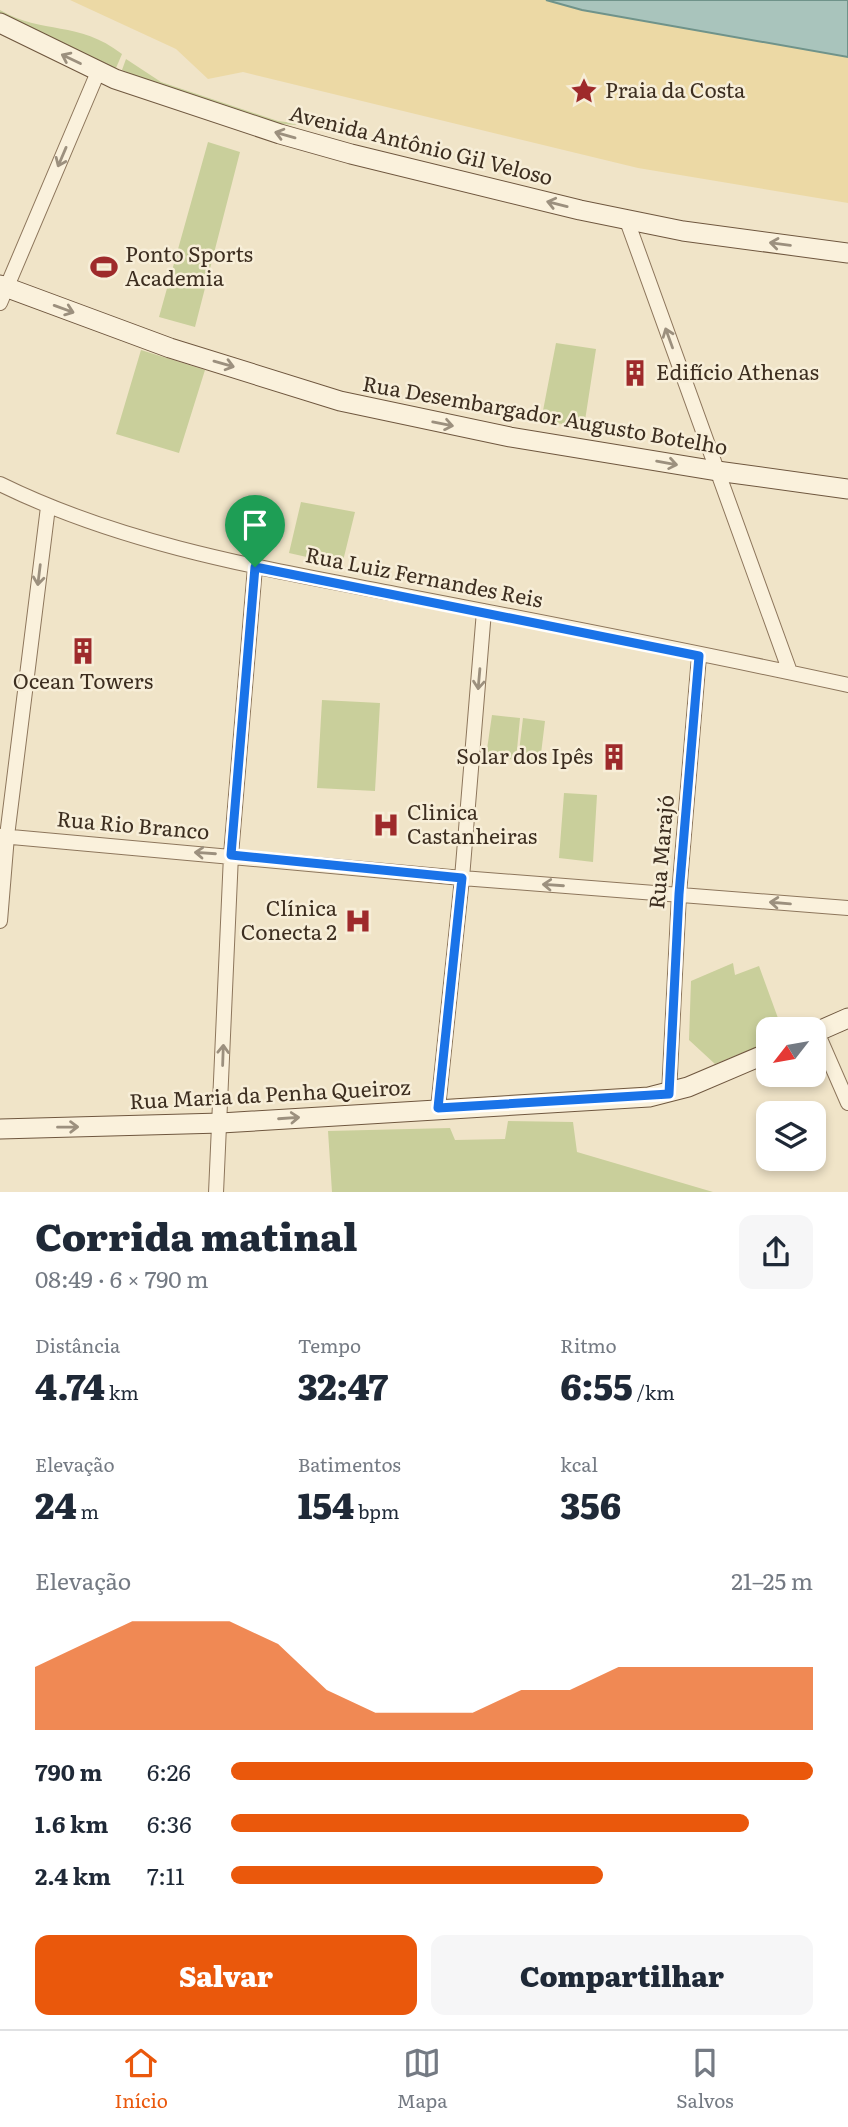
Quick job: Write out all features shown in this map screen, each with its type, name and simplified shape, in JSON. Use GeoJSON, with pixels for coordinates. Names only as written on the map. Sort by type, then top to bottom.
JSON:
{"type":"FeatureCollection","features":[{"type":"Feature","properties":{"kind":"street","name":"Avenida Antônio Gil Veloso"},"geometry":{"type":"LineString","coordinates":[[0,23],[98,72],[280,134],[351,154],[580,210],[683,231],[848,253]]}},
{"type":"Feature","properties":{"kind":"street"},"geometry":{"type":"LineString","coordinates":[[2,291],[98,72]]}},
{"type":"Feature","properties":{"kind":"street"},"geometry":{"type":"LineString","coordinates":[[626,218],[790,672]]}},
{"type":"Feature","properties":{"kind":"street","name":"Rua Desembargador Augusto Botelho"},"geometry":{"type":"LineString","coordinates":[[2,291],[170,348],[341,401],[486,432],[717,471],[848,489]]}},
{"type":"Feature","properties":{"kind":"street","name":"Rua Luiz Fernandes Reis"},"geometry":{"type":"LineString","coordinates":[[0,484],[48,507],[134,537],[255,567],[848,685]]}},
{"type":"Feature","properties":{"kind":"street"},"geometry":{"type":"LineString","coordinates":[[0,921],[4,836],[48,507]]}},
{"type":"Feature","properties":{"kind":"street"},"geometry":{"type":"LineString","coordinates":[[216,1192],[231,855],[255,567]]}},
{"type":"Feature","properties":{"kind":"street"},"geometry":{"type":"LineString","coordinates":[[438,1108],[462,878],[484,611]]}},
{"type":"Feature","properties":{"kind":"street","name":"Rua Marajó"},"geometry":{"type":"LineString","coordinates":[[669,1094],[679,894],[699,656]]}},
{"type":"Feature","properties":{"kind":"street","name":"Rua Rio Branco"},"geometry":{"type":"LineString","coordinates":[[4,836],[462,878],[848,908]]}},
{"type":"Feature","properties":{"kind":"street"},"geometry":{"type":"LineString","coordinates":[[826,1028],[848,1018]]}},
{"type":"Feature","properties":{"kind":"street"},"geometry":{"type":"LineString","coordinates":[[826,1056],[848,1103]]}},
{"type":"Feature","properties":{"kind":"street","name":"Rua Maria da Penha Queiroz"},"geometry":{"type":"LineString","coordinates":[[0,1129],[221,1123],[669,1094],[756,1058]]}},
{"type":"Feature","properties":{"kind":"green space"},"geometry":{"type":"Polygon","coordinates":[[[0,10],[31,23],[90,36],[106,43],[122,54],[116,68],[0,15],[0,10]]]}},
{"type":"Feature","properties":{"kind":"green space"},"geometry":{"type":"Polygon","coordinates":[[[126,59],[161,82],[278,121],[301,124],[286,124],[240,114],[185,95],[122,70],[126,59]]]}},
{"type":"Feature","properties":{"kind":"green space"},"geometry":{"type":"Polygon","coordinates":[[[208,142],[240,152],[195,327],[159,317],[208,142]]]}},
{"type":"Feature","properties":{"kind":"green space"},"geometry":{"type":"Polygon","coordinates":[[[556,343],[596,349],[584,427],[541,421],[556,343]]]}},
{"type":"Feature","properties":{"kind":"green space"},"geometry":{"type":"Polygon","coordinates":[[[141,350],[205,370],[179,453],[116,434],[141,350]]]}},
{"type":"Feature","properties":{"kind":"green space"},"geometry":{"type":"Polygon","coordinates":[[[301,502],[355,512],[342,565],[289,553],[301,502]]]}},
{"type":"Feature","properties":{"kind":"green space"},"geometry":{"type":"Polygon","coordinates":[[[322,700],[380,703],[375,791],[317,788],[322,700]]]}},
{"type":"Feature","properties":{"kind":"green space"},"geometry":{"type":"Polygon","coordinates":[[[492,715],[520,718],[516,760],[486,756],[492,715]]]}},
{"type":"Feature","properties":{"kind":"green space"},"geometry":{"type":"Polygon","coordinates":[[[523,718],[545,721],[540,762],[518,760],[523,718]]]}},
{"type":"Feature","properties":{"kind":"green space"},"geometry":{"type":"Polygon","coordinates":[[[564,793],[597,795],[593,862],[559,858],[564,793]]]}},
{"type":"Feature","properties":{"kind":"green space"},"geometry":{"type":"Polygon","coordinates":[[[733,963],[735,975],[759,966],[778,1017],[756,1017],[756,1047],[715,1064],[689,1040],[691,981],[733,963]]]}},
{"type":"Feature","properties":{"kind":"green space"},"geometry":{"type":"Polygon","coordinates":[[[508,1121],[573,1122],[577,1152],[713,1192],[332,1192],[328,1131],[450,1128],[455,1140],[505,1139],[508,1121]]]}},
{"type":"Feature","properties":{"kind":"sand","name":"Praia da Costa"},"geometry":{"type":"Polygon","coordinates":[[[70,0],[546,0],[582,10],[848,57],[848,203],[638,168],[243,72],[208,79],[176,49],[70,0]]]}},
{"type":"Feature","properties":{"kind":"water"},"geometry":{"type":"Polygon","coordinates":[[[546,0],[848,0],[848,57],[582,10],[546,0]]]}},
{"type":"Feature","properties":{"kind":"place","name":"Praia da Costa"},"geometry":{"type":"Point","coordinates":[584,91]}},
{"type":"Feature","properties":{"kind":"place","name":"Ponto Sports Academia"},"geometry":{"type":"Point","coordinates":[104,267]}},
{"type":"Feature","properties":{"kind":"place","name":"Edifício Athenas"},"geometry":{"type":"Point","coordinates":[635,373]}},
{"type":"Feature","properties":{"kind":"place","name":"Ocean Towers"},"geometry":{"type":"Point","coordinates":[83,651]}},
{"type":"Feature","properties":{"kind":"place","name":"Solar dos Ipês"},"geometry":{"type":"Point","coordinates":[614,757]}},
{"type":"Feature","properties":{"kind":"place","name":"Clinica Castanheiras"},"geometry":{"type":"Point","coordinates":[386,825]}},
{"type":"Feature","properties":{"kind":"place","name":"Clínica Conecta 2"},"geometry":{"type":"Point","coordinates":[358,921]}},
{"type":"Feature","properties":{"kind":"route"},"geometry":{"type":"LineString","coordinates":[[255,567],[699,656],[679,894],[669,1094],[438,1108],[462,878],[231,855],[255,567]]}}]}
